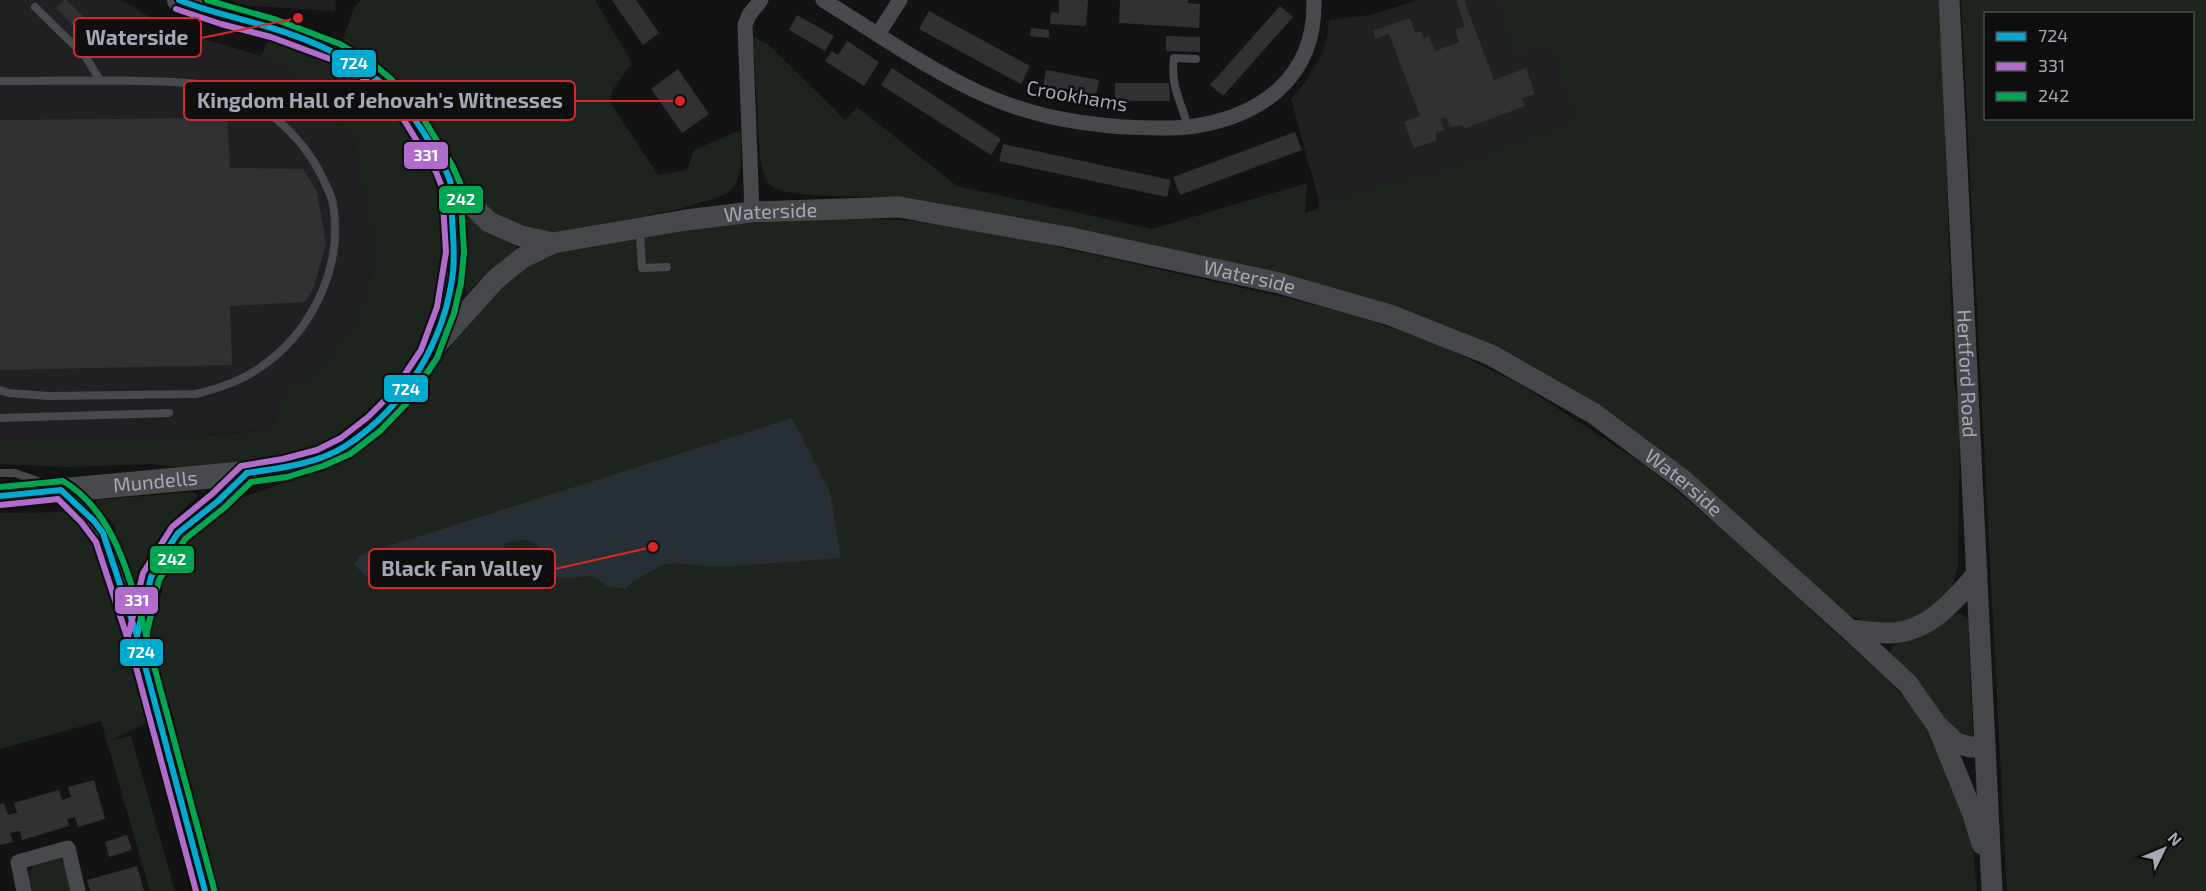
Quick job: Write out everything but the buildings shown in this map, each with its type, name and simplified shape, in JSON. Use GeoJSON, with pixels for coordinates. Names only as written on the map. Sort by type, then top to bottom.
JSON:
{"type":"FeatureCollection","features":[{"type":"Feature","properties":{"kind":"main road","name":"Mundells"},"geometry":{"type":"LineString","coordinates":[[0,496],[247,473],[285,468],[320,458],[346,446],[374,424],[400,398],[429,354],[446,310],[452,281],[454,252],[451,186],[444,168],[399,99],[367,70],[337,52],[274,28],[223,15],[179,0]]}},
{"type":"Feature","properties":{"kind":"main road","name":"Hertford Road"},"geometry":{"type":"LineString","coordinates":[[1949,0],[1991,882]]}},
{"type":"Feature","properties":{"kind":"main road","name":"Waterside"},"geometry":{"type":"LineString","coordinates":[[451,186],[489,222],[521,236],[553,243]]}},
{"type":"Feature","properties":{"kind":"main road","name":"Waterside"},"geometry":{"type":"LineString","coordinates":[[429,354],[495,280],[517,262],[553,243],[686,220],[752,212],[900,207],[1067,237],[1279,283],[1389,315],[1491,355],[1593,412],[1683,480],[1850,630],[1908,684],[1936,724],[1956,743],[1970,747],[1985,747]]}},
{"type":"Feature","properties":{"kind":"main road"},"geometry":{"type":"LineString","coordinates":[[137,636],[152,577],[178,533],[218,501],[247,473]]}},
{"type":"Feature","properties":{"kind":"main road"},"geometry":{"type":"LineString","coordinates":[[61,490],[94,521],[103,533],[137,636],[205,891]]}},
{"type":"Feature","properties":{"kind":"main road"},"geometry":{"type":"LineString","coordinates":[[1850,630],[1889,633],[1916,628],[1937,616],[1977,574]]}},
{"type":"Feature","properties":{"kind":"main road","name":"Waterside"},"geometry":{"type":"LineString","coordinates":[[1936,724],[1973,814],[1991,882]]}},
{"type":"Feature","properties":{"kind":"street"},"geometry":{"type":"LineString","coordinates":[[752,212],[745,25],[748,15],[761,0]]}},
{"type":"Feature","properties":{"kind":"street","name":"Crookhams"},"geometry":{"type":"LineString","coordinates":[[823,0],[969,87],[988,97],[1021,109],[1101,126],[1188,127],[1228,117],[1251,108],[1283,86],[1295,73],[1305,55],[1314,19],[1314,0]]}},
{"type":"Feature","properties":{"kind":"street"},"geometry":{"type":"LineString","coordinates":[[878,34],[900,0]]}},
{"type":"Feature","properties":{"kind":"street"},"geometry":{"type":"LineString","coordinates":[[24,891],[18,862],[68,848],[78,891]]}},
{"type":"Feature","properties":{"kind":"lane"},"geometry":{"type":"LineString","coordinates":[[35,7],[85,56],[100,80]]}},
{"type":"Feature","properties":{"kind":"lane"},"geometry":{"type":"LineString","coordinates":[[1188,127],[1173,86],[1174,58],[1196,59]]}},
{"type":"Feature","properties":{"kind":"lane"},"geometry":{"type":"LineString","coordinates":[[0,81],[100,80],[199,83],[245,98],[279,121],[304,146],[321,174],[333,202],[336,232],[333,260],[327,283],[309,318],[292,340],[254,372],[218,388],[196,394],[49,396],[0,390]]}},
{"type":"Feature","properties":{"kind":"lane"},"geometry":{"type":"LineString","coordinates":[[640,228],[642,268],[667,267]]}},
{"type":"Feature","properties":{"kind":"lane"},"geometry":{"type":"LineString","coordinates":[[0,418],[169,413]]}},
{"type":"Feature","properties":{"kind":"lane"},"geometry":{"type":"LineString","coordinates":[[0,473],[15,473],[61,490]]}},
{"type":"Feature","properties":{"kind":"shaded area"},"geometry":{"type":"Polygon","coordinates":[[[0,0],[122,0],[165,27],[261,56],[307,86],[352,136],[375,259],[353,327],[311,376],[288,386],[270,430],[0,451],[0,0]]]}},
{"type":"Feature","properties":{"kind":"shaded area"},"geometry":{"type":"Polygon","coordinates":[[[230,0],[336,0],[335,11],[240,5],[230,0]]]}},
{"type":"Feature","properties":{"kind":"shaded area"},"geometry":{"type":"Polygon","coordinates":[[[361,0],[595,0],[632,63],[612,91],[610,102],[658,175],[687,170],[694,150],[736,132],[741,133],[741,166],[737,181],[730,191],[719,197],[680,209],[561,232],[535,232],[494,217],[468,188],[452,159],[373,61],[342,41],[354,8],[361,0]]]}},
{"type":"Feature","properties":{"kind":"shaded area"},"geometry":{"type":"Polygon","coordinates":[[[1418,0],[1806,0],[1575,119],[1457,163],[1319,201],[1291,99],[1306,81],[1322,55],[1329,20],[1371,15],[1418,0]]]}},
{"type":"Feature","properties":{"kind":"shaded area"},"geometry":{"type":"Polygon","coordinates":[[[1495,0],[1938,0],[1954,383],[1960,416],[1958,566],[1951,588],[1929,612],[1916,619],[1885,624],[1855,618],[1841,610],[1684,473],[1456,333],[933,204],[889,197],[825,196],[781,191],[770,184],[762,170],[753,37],[768,44],[845,120],[857,107],[957,186],[1152,229],[1307,183],[1305,213],[1318,209],[1319,201],[1457,163],[1575,119],[1550,46],[1514,58],[1495,0]]]}},
{"type":"Feature","properties":{"kind":"shaded area"},"geometry":{"type":"Polygon","coordinates":[[[1961,0],[2206,0],[2206,891],[2007,891],[1961,0]]]}},
{"type":"Feature","properties":{"kind":"shaded area"},"geometry":{"type":"Polygon","coordinates":[[[270,37],[309,50],[368,84],[391,106],[432,170],[443,216],[443,284],[420,354],[394,389],[361,421],[336,437],[300,453],[194,469],[154,464],[68,467],[0,464],[0,442],[197,436],[270,430],[288,386],[311,376],[353,327],[375,259],[352,136],[307,86],[261,56],[270,37]]]}},
{"type":"Feature","properties":{"kind":"shaded area"},"geometry":{"type":"Polygon","coordinates":[[[470,217],[516,246],[516,249],[467,293],[463,286],[467,253],[465,221],[470,217]]]}},
{"type":"Feature","properties":{"kind":"shaded area"},"geometry":{"type":"Polygon","coordinates":[[[847,218],[920,221],[1009,236],[1288,298],[1361,317],[1447,348],[1525,387],[1652,470],[1718,526],[1888,680],[1923,719],[1951,772],[1974,856],[1977,891],[215,891],[149,636],[156,588],[185,535],[223,504],[335,465],[366,446],[396,419],[417,395],[484,299],[513,272],[556,253],[717,225],[847,218]]]}},
{"type":"Feature","properties":{"kind":"shaded area"},"geometry":{"type":"Polygon","coordinates":[[[792,418],[830,492],[841,558],[718,567],[673,563],[662,565],[634,581],[625,589],[607,586],[594,576],[413,587],[364,575],[354,564],[360,555],[792,418]],[[525,539],[506,543],[500,557],[510,566],[534,560],[539,546],[525,539]]]}},
{"type":"Feature","properties":{"kind":"shaded area"},"geometry":{"type":"Polygon","coordinates":[[[193,492],[197,495],[196,498],[164,530],[147,557],[137,580],[133,581],[129,576],[114,525],[96,505],[96,500],[193,492]]]}},
{"type":"Feature","properties":{"kind":"shaded area"},"geometry":{"type":"Polygon","coordinates":[[[67,512],[80,517],[93,529],[150,721],[112,740],[131,736],[175,891],[150,891],[101,721],[0,749],[0,513],[67,512]]]}},
{"type":"Feature","properties":{"kind":"shaded area"},"geometry":{"type":"Polygon","coordinates":[[[1960,613],[1968,618],[1973,741],[1961,739],[1890,654],[1895,645],[1919,638],[1960,613]]]}},
{"type":"Feature","properties":{"kind":"shaded area"},"geometry":{"type":"Polygon","coordinates":[[[59,857],[66,864],[73,891],[32,891],[28,875],[34,864],[59,857]]]}},
{"type":"Feature","properties":{"kind":"transit line","name":"724"},"geometry":{"type":"LineString","coordinates":[[179,0],[299,37],[334,52],[367,72],[397,97],[410,113],[427,137],[447,173],[451,186],[454,258],[449,298],[431,347],[404,392],[368,429],[336,451],[312,461],[247,473]]}},
{"type":"Feature","properties":{"kind":"transit line","name":"242"},"geometry":{"type":"LineString","coordinates":[[207,0],[277,20],[340,44],[372,63],[391,79],[418,110],[452,165],[460,183],[464,252],[461,283],[454,313],[437,358],[406,404],[380,431],[350,454],[323,466],[287,477],[251,482],[224,508],[185,539],[159,580],[146,636],[214,889]]}},
{"type":"Feature","properties":{"kind":"transit line","name":"331"},"geometry":{"type":"LineString","coordinates":[[176,9],[271,37],[333,60],[362,77],[379,92],[404,120],[436,172],[442,187],[446,252],[437,307],[421,350],[393,392],[368,417],[341,438],[317,450],[283,459],[241,466],[172,527],[143,573],[128,637],[196,891]]}},
{"type":"Feature","properties":{"kind":"transit line","name":"724"},"geometry":{"type":"LineString","coordinates":[[140,649],[137,636],[151,577],[162,557],[178,533],[218,501],[247,473]]}},
{"type":"Feature","properties":{"kind":"transit line","name":"242"},"geometry":{"type":"LineString","coordinates":[[0,487],[63,481],[82,495],[97,512],[119,552],[148,640]]}},
{"type":"Feature","properties":{"kind":"transit line","name":"724"},"geometry":{"type":"LineString","coordinates":[[0,496],[61,490],[94,521],[103,533],[137,636],[205,891]]}},
{"type":"Feature","properties":{"kind":"transit line","name":"331"},"geometry":{"type":"LineString","coordinates":[[1,505],[58,499],[81,522],[96,542],[130,646]]}},
{"type":"Feature","properties":{"kind":"place","name":"Waterside"},"geometry":{"type":"Point","coordinates":[298,18]}},
{"type":"Feature","properties":{"kind":"place","name":"Kingdom Hall of Jehovah's Witnesses"},"geometry":{"type":"Point","coordinates":[680,101]}},
{"type":"Feature","properties":{"kind":"place","name":"Black Fan Valley"},"geometry":{"type":"Point","coordinates":[653,547]}}]}
